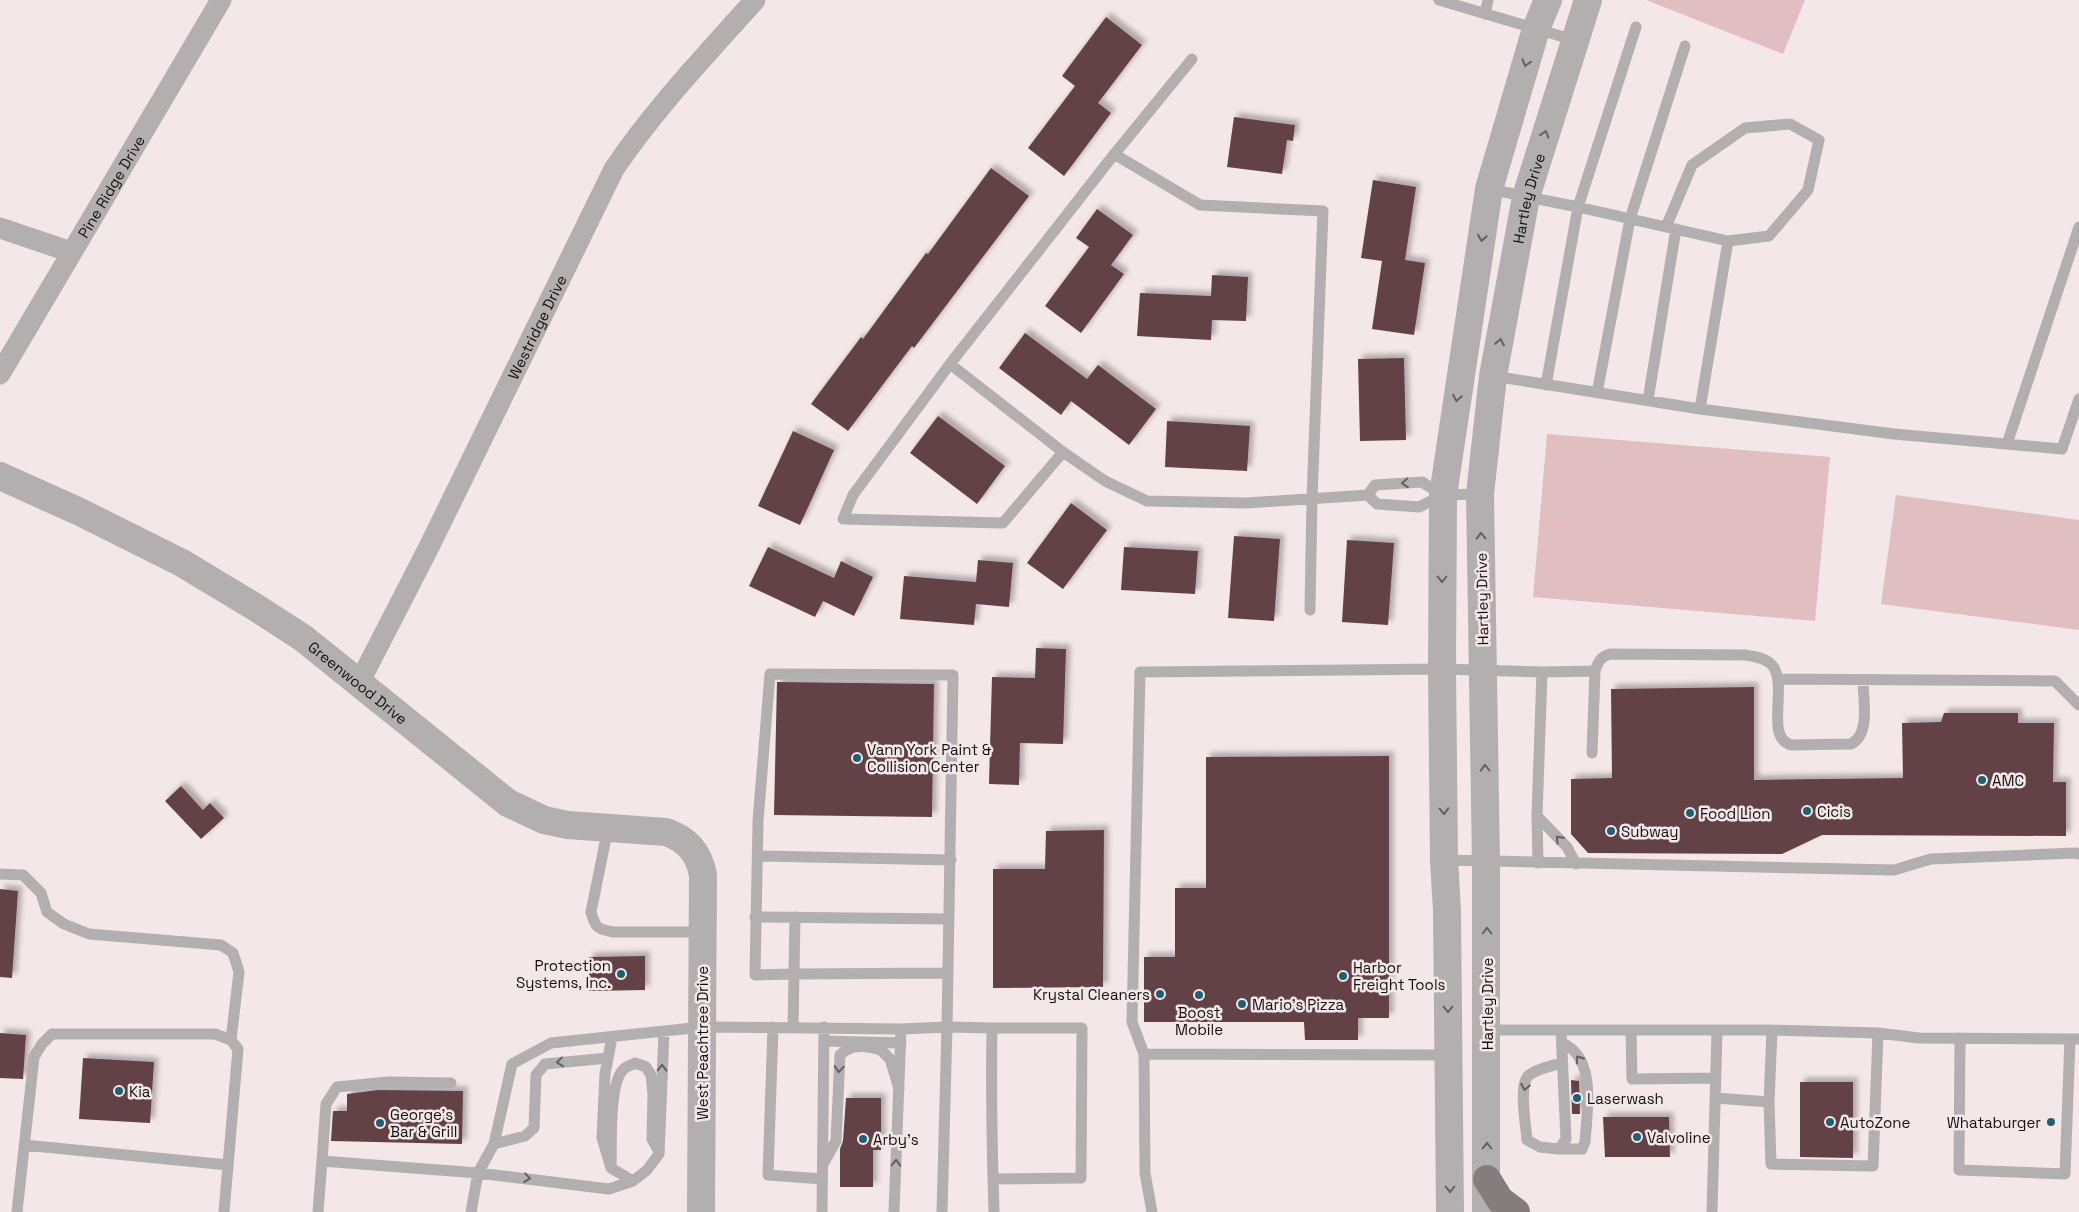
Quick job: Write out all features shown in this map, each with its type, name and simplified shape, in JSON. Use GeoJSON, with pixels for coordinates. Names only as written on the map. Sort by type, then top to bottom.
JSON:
{"type":"FeatureCollection","features":[{"type":"Feature","properties":{"kind":"main road"},"geometry":{"type":"LineString","coordinates":[[1487,1179],[1500,1200],[1516,1212]]}},
{"type":"Feature","properties":{"kind":"street","name":"Pine Ridge Drive"},"geometry":{"type":"LineString","coordinates":[[0,374],[220,0]]}},
{"type":"Feature","properties":{"kind":"street","name":"Westridge Drive"},"geometry":{"type":"LineString","coordinates":[[359,683],[429,547],[614,170],[634,139],[684,79],[755,0]]}},
{"type":"Feature","properties":{"kind":"street"},"geometry":{"type":"LineString","coordinates":[[1450,1212],[1442,669],[1443,495],[1489,189],[1536,29],[1548,0]]}},
{"type":"Feature","properties":{"kind":"street","name":"Hartley Drive"},"geometry":{"type":"LineString","coordinates":[[1486,1212],[1488,1030],[1480,494],[1493,376],[1526,197],[1588,0]]}},
{"type":"Feature","properties":{"kind":"street"},"geometry":{"type":"LineString","coordinates":[[0,228],[71,252]]}},
{"type":"Feature","properties":{"kind":"street","name":"Greenwood Drive"},"geometry":{"type":"LineString","coordinates":[[0,476],[80,512],[182,563],[255,607],[302,638],[508,803],[544,820],[568,826],[666,832],[676,836],[692,847],[701,865],[703,874]]}},
{"type":"Feature","properties":{"kind":"street","name":"West Peachtree Drive"},"geometry":{"type":"LineString","coordinates":[[701,1212],[703,874]]}},
{"type":"Feature","properties":{"kind":"lane"},"geometry":{"type":"LineString","coordinates":[[1439,0],[1574,40]]}},
{"type":"Feature","properties":{"kind":"lane"},"geometry":{"type":"LineString","coordinates":[[1485,14],[1488,0]]}},
{"type":"Feature","properties":{"kind":"lane"},"geometry":{"type":"LineString","coordinates":[[1546,385],[1578,206],[1636,27]]}},
{"type":"Feature","properties":{"kind":"lane"},"geometry":{"type":"LineString","coordinates":[[1597,392],[1630,219],[1685,46]]}},
{"type":"Feature","properties":{"kind":"lane"},"geometry":{"type":"LineString","coordinates":[[1063,452],[1003,523],[843,519],[853,496],[950,364],[1114,154],[1192,60]]}},
{"type":"Feature","properties":{"kind":"lane"},"geometry":{"type":"LineString","coordinates":[[1489,189],[1578,206],[1630,219],[1671,228],[1728,241],[1768,236],[1808,190],[1819,140],[1790,124],[1745,128],[1692,165],[1671,228],[1648,400]]}},
{"type":"Feature","properties":{"kind":"lane"},"geometry":{"type":"LineString","coordinates":[[1114,154],[1200,205],[1323,211],[1312,499],[1310,610]]}},
{"type":"Feature","properties":{"kind":"lane"},"geometry":{"type":"LineString","coordinates":[[2007,444],[2076,242],[2079,227]]}},
{"type":"Feature","properties":{"kind":"lane"},"geometry":{"type":"LineString","coordinates":[[1700,409],[1728,241]]}},
{"type":"Feature","properties":{"kind":"lane"},"geometry":{"type":"LineString","coordinates":[[950,364],[1063,452],[1105,481],[1147,501],[1246,503],[1368,495],[1377,504],[1419,507],[1443,495],[1480,494]]}},
{"type":"Feature","properties":{"kind":"lane"},"geometry":{"type":"LineString","coordinates":[[1493,376],[1700,409],[1894,434],[2062,449],[2079,399]]}},
{"type":"Feature","properties":{"kind":"lane"},"geometry":{"type":"LineString","coordinates":[[1368,495],[1375,485],[1422,482],[1443,495]]}},
{"type":"Feature","properties":{"kind":"lane"},"geometry":{"type":"LineString","coordinates":[[1592,753],[1595,671],[1598,661],[1603,656],[1610,654],[1746,655],[1766,661],[1772,665],[1779,679],[1778,734],[1785,743],[1791,745],[1851,744],[1857,741],[1864,729],[1863,681]]}},
{"type":"Feature","properties":{"kind":"lane"},"geometry":{"type":"LineString","coordinates":[[1152,1212],[1145,1173],[1144,1054],[1132,1022],[1140,672],[1442,669],[1542,672],[1595,671]]}},
{"type":"Feature","properties":{"kind":"lane"},"geometry":{"type":"LineString","coordinates":[[1538,864],[1537,816],[1542,672]]}},
{"type":"Feature","properties":{"kind":"lane"},"geometry":{"type":"LineString","coordinates":[[942,1212],[951,860],[953,675],[770,674],[758,821],[755,975],[948,973]]}},
{"type":"Feature","properties":{"kind":"lane"},"geometry":{"type":"LineString","coordinates":[[1779,679],[2055,681],[2079,705]]}},
{"type":"Feature","properties":{"kind":"lane"},"geometry":{"type":"LineString","coordinates":[[1537,816],[1567,847],[1576,864]]}},
{"type":"Feature","properties":{"kind":"lane"},"geometry":{"type":"LineString","coordinates":[[608,828],[591,912],[594,924],[601,930],[613,932],[703,932]]}},
{"type":"Feature","properties":{"kind":"lane"},"geometry":{"type":"LineString","coordinates":[[1444,860],[1538,864],[1894,870],[1931,859],[2076,852],[2079,854]]}},
{"type":"Feature","properties":{"kind":"lane"},"geometry":{"type":"LineString","coordinates":[[758,856],[951,860]]}},
{"type":"Feature","properties":{"kind":"lane"},"geometry":{"type":"LineString","coordinates":[[0,874],[23,875],[41,893],[46,912],[64,924],[89,934],[221,945],[233,953],[239,972],[231,1040]]}},
{"type":"Feature","properties":{"kind":"lane"},"geometry":{"type":"LineString","coordinates":[[755,917],[949,920]]}},
{"type":"Feature","properties":{"kind":"lane"},"geometry":{"type":"LineString","coordinates":[[793,1027],[795,917]]}},
{"type":"Feature","properties":{"kind":"lane"},"geometry":{"type":"LineString","coordinates":[[471,1212],[478,1173],[494,1144],[512,1064],[551,1044],[702,1027],[1082,1028],[1081,1178],[993,1179]]}},
{"type":"Feature","properties":{"kind":"lane"},"geometry":{"type":"LineString","coordinates":[[773,1027],[768,1175],[822,1178]]}},
{"type":"Feature","properties":{"kind":"lane"},"geometry":{"type":"LineString","coordinates":[[822,1212],[824,1028]]}},
{"type":"Feature","properties":{"kind":"lane"},"geometry":{"type":"LineString","coordinates":[[992,1028],[994,1212]]}},
{"type":"Feature","properties":{"kind":"lane"},"geometry":{"type":"LineString","coordinates":[[894,1212],[901,1029]]}},
{"type":"Feature","properties":{"kind":"lane"},"geometry":{"type":"LineString","coordinates":[[1488,1030],[1772,1030],[1878,1033],[1919,1038],[1960,1038],[2074,1039],[2066,1174],[1959,1170],[1960,1038]]}},
{"type":"Feature","properties":{"kind":"lane"},"geometry":{"type":"LineString","coordinates":[[1559,1149],[1566,1139],[1562,1030]]}},
{"type":"Feature","properties":{"kind":"lane"},"geometry":{"type":"LineString","coordinates":[[1632,1030],[1632,1078],[1716,1078]]}},
{"type":"Feature","properties":{"kind":"lane"},"geometry":{"type":"LineString","coordinates":[[1772,1030],[1769,1102],[1771,1164],[1874,1166],[1878,1033]]}},
{"type":"Feature","properties":{"kind":"lane"},"geometry":{"type":"LineString","coordinates":[[1712,1212],[1717,1031]]}},
{"type":"Feature","properties":{"kind":"lane"},"geometry":{"type":"LineString","coordinates":[[322,1161],[478,1173],[609,1189],[633,1181],[647,1170],[659,1154],[664,1032]]}},
{"type":"Feature","properties":{"kind":"lane"},"geometry":{"type":"LineString","coordinates":[[16,1212],[34,1058],[42,1044],[52,1034],[215,1034],[231,1040],[238,1049],[224,1212]]}},
{"type":"Feature","properties":{"kind":"lane"},"geometry":{"type":"LineString","coordinates":[[612,1037],[605,1074],[602,1138],[612,1168],[633,1181]]}},
{"type":"Feature","properties":{"kind":"lane"},"geometry":{"type":"LineString","coordinates":[[824,1042],[901,1043]]}},
{"type":"Feature","properties":{"kind":"lane"},"geometry":{"type":"LineString","coordinates":[[1562,1043],[1570,1046],[1584,1067],[1588,1081],[1585,1142],[1582,1149],[1540,1147],[1527,1140],[1523,1088],[1527,1076],[1541,1068],[1562,1063]]}},
{"type":"Feature","properties":{"kind":"lane"},"geometry":{"type":"LineString","coordinates":[[823,1164],[836,1141],[840,1055],[855,1046],[881,1050],[890,1059],[899,1089]]}},
{"type":"Feature","properties":{"kind":"lane"},"geometry":{"type":"LineString","coordinates":[[1144,1054],[1448,1055]]}},
{"type":"Feature","properties":{"kind":"lane"},"geometry":{"type":"LineString","coordinates":[[494,1144],[525,1136],[534,1128],[536,1076],[545,1064],[608,1058]]}},
{"type":"Feature","properties":{"kind":"lane"},"geometry":{"type":"LineString","coordinates":[[612,1168],[612,1112],[616,1083],[624,1068],[636,1063],[646,1067],[651,1075],[653,1094],[652,1139],[659,1154]]}},
{"type":"Feature","properties":{"kind":"lane"},"geometry":{"type":"LineString","coordinates":[[318,1212],[326,1104],[337,1087],[388,1082],[451,1083]]}},
{"type":"Feature","properties":{"kind":"lane"},"geometry":{"type":"LineString","coordinates":[[1716,1098],[1769,1102]]}},
{"type":"Feature","properties":{"kind":"lane"},"geometry":{"type":"LineString","coordinates":[[24,1145],[228,1165]]}},
{"type":"Feature","properties":{"kind":"shaded area"},"geometry":{"type":"Polygon","coordinates":[[[1646,0],[1805,0],[1783,54],[1646,0]]]}},
{"type":"Feature","properties":{"kind":"shaded area"},"geometry":{"type":"Polygon","coordinates":[[[1547,434],[1830,457],[1815,621],[1533,597],[1547,434]]]}},
{"type":"Feature","properties":{"kind":"shaded area"},"geometry":{"type":"Polygon","coordinates":[[[1896,495],[2079,520],[2079,630],[1881,604],[1896,495]]]}},
{"type":"Feature","properties":{"kind":"building"},"geometry":{"type":"Polygon","coordinates":[[[1106,17],[1142,45],[1098,103],[1111,113],[1064,176],[1028,148],[1075,86],[1062,76],[1106,17]]]}},
{"type":"Feature","properties":{"kind":"building"},"geometry":{"type":"Polygon","coordinates":[[[1234,117],[1295,125],[1293,141],[1287,140],[1282,174],[1227,167],[1234,117]]]}},
{"type":"Feature","properties":{"kind":"building"},"geometry":{"type":"Polygon","coordinates":[[[991,168],[1029,196],[914,348],[912,346],[848,431],[811,404],[861,337],[863,339],[926,253],[928,254],[991,168]]]}},
{"type":"Feature","properties":{"kind":"building"},"geometry":{"type":"Polygon","coordinates":[[[1373,180],[1416,187],[1405,260],[1425,263],[1414,335],[1372,329],[1382,261],[1361,258],[1373,180]]]}},
{"type":"Feature","properties":{"kind":"building"},"geometry":{"type":"Polygon","coordinates":[[[1097,209],[1133,235],[1111,265],[1124,274],[1081,333],[1045,306],[1089,247],[1076,238],[1097,209]]]}},
{"type":"Feature","properties":{"kind":"building"},"geometry":{"type":"Polygon","coordinates":[[[1212,275],[1248,277],[1246,321],[1212,320],[1211,340],[1137,336],[1140,293],[1211,296],[1212,275]]]}},
{"type":"Feature","properties":{"kind":"building"},"geometry":{"type":"Polygon","coordinates":[[[1025,333],[1087,379],[1098,365],[1156,409],[1129,445],[1071,401],[1061,415],[999,368],[1025,333]]]}},
{"type":"Feature","properties":{"kind":"building"},"geometry":{"type":"Polygon","coordinates":[[[1404,358],[1406,440],[1360,441],[1358,359],[1404,358]]]}},
{"type":"Feature","properties":{"kind":"building"},"geometry":{"type":"Polygon","coordinates":[[[938,416],[1005,466],[977,504],[910,453],[938,416]]]}},
{"type":"Feature","properties":{"kind":"building"},"geometry":{"type":"Polygon","coordinates":[[[1167,421],[1250,426],[1247,471],[1165,467],[1167,421]]]}},
{"type":"Feature","properties":{"kind":"building"},"geometry":{"type":"Polygon","coordinates":[[[793,431],[834,450],[800,525],[758,506],[793,431]]]}},
{"type":"Feature","properties":{"kind":"building"},"geometry":{"type":"Polygon","coordinates":[[[1071,503],[1107,530],[1063,589],[1027,563],[1071,503]]]}},
{"type":"Feature","properties":{"kind":"building"},"geometry":{"type":"Polygon","coordinates":[[[1234,536],[1280,539],[1274,621],[1228,618],[1234,536]]]}},
{"type":"Feature","properties":{"kind":"building"},"geometry":{"type":"Polygon","coordinates":[[[1347,540],[1394,543],[1388,625],[1342,622],[1347,540]]]}},
{"type":"Feature","properties":{"kind":"building"},"geometry":{"type":"Polygon","coordinates":[[[768,547],[834,578],[841,561],[873,577],[854,616],[823,601],[815,617],[749,586],[768,547]]]}},
{"type":"Feature","properties":{"kind":"building"},"geometry":{"type":"Polygon","coordinates":[[[1124,547],[1198,551],[1195,594],[1121,590],[1124,547]]]}},
{"type":"Feature","properties":{"kind":"building"},"geometry":{"type":"Polygon","coordinates":[[[978,560],[1013,563],[1009,607],[976,604],[974,625],[900,619],[904,576],[976,582],[978,560]]]}},
{"type":"Feature","properties":{"kind":"building"},"geometry":{"type":"Polygon","coordinates":[[[1036,648],[1066,649],[1063,744],[1020,743],[1019,785],[989,784],[992,677],[1035,678],[1036,648]]]}},
{"type":"Feature","properties":{"kind":"building"},"geometry":{"type":"Polygon","coordinates":[[[777,682],[934,684],[932,817],[774,815],[777,682]]]}},
{"type":"Feature","properties":{"kind":"building"},"geometry":{"type":"Polygon","coordinates":[[[1754,687],[1754,780],[1903,778],[1902,723],[1941,722],[1944,713],[2018,713],[2018,723],[2054,723],[2053,782],[2066,782],[2066,836],[1822,835],[1782,854],[1588,853],[1571,834],[1571,779],[1612,778],[1611,689],[1754,687]]]}},
{"type":"Feature","properties":{"kind":"building"},"geometry":{"type":"Polygon","coordinates":[[[1389,756],[1389,1018],[1358,1018],[1358,1040],[1305,1040],[1304,1022],[1144,1022],[1144,957],[1175,957],[1175,888],[1206,888],[1206,757],[1389,756]]]}},
{"type":"Feature","properties":{"kind":"building"},"geometry":{"type":"Polygon","coordinates":[[[181,786],[203,810],[210,803],[224,818],[201,839],[165,801],[181,786]]]}},
{"type":"Feature","properties":{"kind":"building"},"geometry":{"type":"Polygon","coordinates":[[[1104,830],[1103,987],[993,988],[993,869],[1045,869],[1046,831],[1104,830]]]}},
{"type":"Feature","properties":{"kind":"building"},"geometry":{"type":"Polygon","coordinates":[[[0,889],[18,891],[12,978],[0,977],[0,889]]]}},
{"type":"Feature","properties":{"kind":"building"},"geometry":{"type":"Polygon","coordinates":[[[645,956],[645,990],[589,991],[589,957],[645,956]]]}},
{"type":"Feature","properties":{"kind":"building"},"geometry":{"type":"Polygon","coordinates":[[[0,1033],[26,1035],[23,1079],[0,1078],[0,1033]]]}},
{"type":"Feature","properties":{"kind":"building"},"geometry":{"type":"Polygon","coordinates":[[[83,1058],[154,1062],[150,1123],[79,1119],[83,1058]]]}},
{"type":"Feature","properties":{"kind":"building"},"geometry":{"type":"Polygon","coordinates":[[[1571,1080],[1579,1081],[1580,1114],[1572,1114],[1571,1080]]]}},
{"type":"Feature","properties":{"kind":"building"},"geometry":{"type":"Polygon","coordinates":[[[1800,1082],[1853,1082],[1853,1158],[1800,1157],[1800,1082]]]}},
{"type":"Feature","properties":{"kind":"building"},"geometry":{"type":"Polygon","coordinates":[[[378,1090],[463,1091],[462,1144],[331,1141],[333,1111],[347,1111],[347,1094],[378,1090]]]}},
{"type":"Feature","properties":{"kind":"building"},"geometry":{"type":"Polygon","coordinates":[[[846,1098],[881,1098],[881,1150],[873,1150],[873,1187],[840,1187],[840,1149],[843,1141],[846,1098]]]}},
{"type":"Feature","properties":{"kind":"building","name":"Valvoline"},"geometry":{"type":"Polygon","coordinates":[[[1603,1117],[1669,1117],[1670,1157],[1605,1157],[1603,1117]]]}},
{"type":"Feature","properties":{"kind":"place","name":"Vann York Paint & Collision Center"},"geometry":{"type":"Point","coordinates":[857,758]}},
{"type":"Feature","properties":{"kind":"place","name":"AMC"},"geometry":{"type":"Point","coordinates":[1982,780]}},
{"type":"Feature","properties":{"kind":"place","name":"Cicis"},"geometry":{"type":"Point","coordinates":[1807,811]}},
{"type":"Feature","properties":{"kind":"place","name":"Food Lion"},"geometry":{"type":"Point","coordinates":[1690,813]}},
{"type":"Feature","properties":{"kind":"place","name":"Subway"},"geometry":{"type":"Point","coordinates":[1611,831]}},
{"type":"Feature","properties":{"kind":"place","name":"Protection Systems, Inc."},"geometry":{"type":"Point","coordinates":[621,974]}},
{"type":"Feature","properties":{"kind":"place","name":"Harbor Freight Tools"},"geometry":{"type":"Point","coordinates":[1343,976]}},
{"type":"Feature","properties":{"kind":"place","name":"Krystal Cleaners"},"geometry":{"type":"Point","coordinates":[1160,994]}},
{"type":"Feature","properties":{"kind":"place","name":"Boost Mobile"},"geometry":{"type":"Point","coordinates":[1199,995]}},
{"type":"Feature","properties":{"kind":"place","name":"Mario's Pizza"},"geometry":{"type":"Point","coordinates":[1242,1004]}},
{"type":"Feature","properties":{"kind":"place","name":"Kia"},"geometry":{"type":"Point","coordinates":[119,1091]}},
{"type":"Feature","properties":{"kind":"place","name":"Laserwash"},"geometry":{"type":"Point","coordinates":[1577,1098]}},
{"type":"Feature","properties":{"kind":"place","name":"AutoZone"},"geometry":{"type":"Point","coordinates":[1830,1122]}},
{"type":"Feature","properties":{"kind":"place","name":"Whataburger"},"geometry":{"type":"Point","coordinates":[2051,1122]}},
{"type":"Feature","properties":{"kind":"place","name":"George's Bar & Grill"},"geometry":{"type":"Point","coordinates":[380,1123]}},
{"type":"Feature","properties":{"kind":"place","name":"Valvoline"},"geometry":{"type":"Point","coordinates":[1637,1137]}},
{"type":"Feature","properties":{"kind":"place","name":"Arby's"},"geometry":{"type":"Point","coordinates":[863,1139]}}]}
